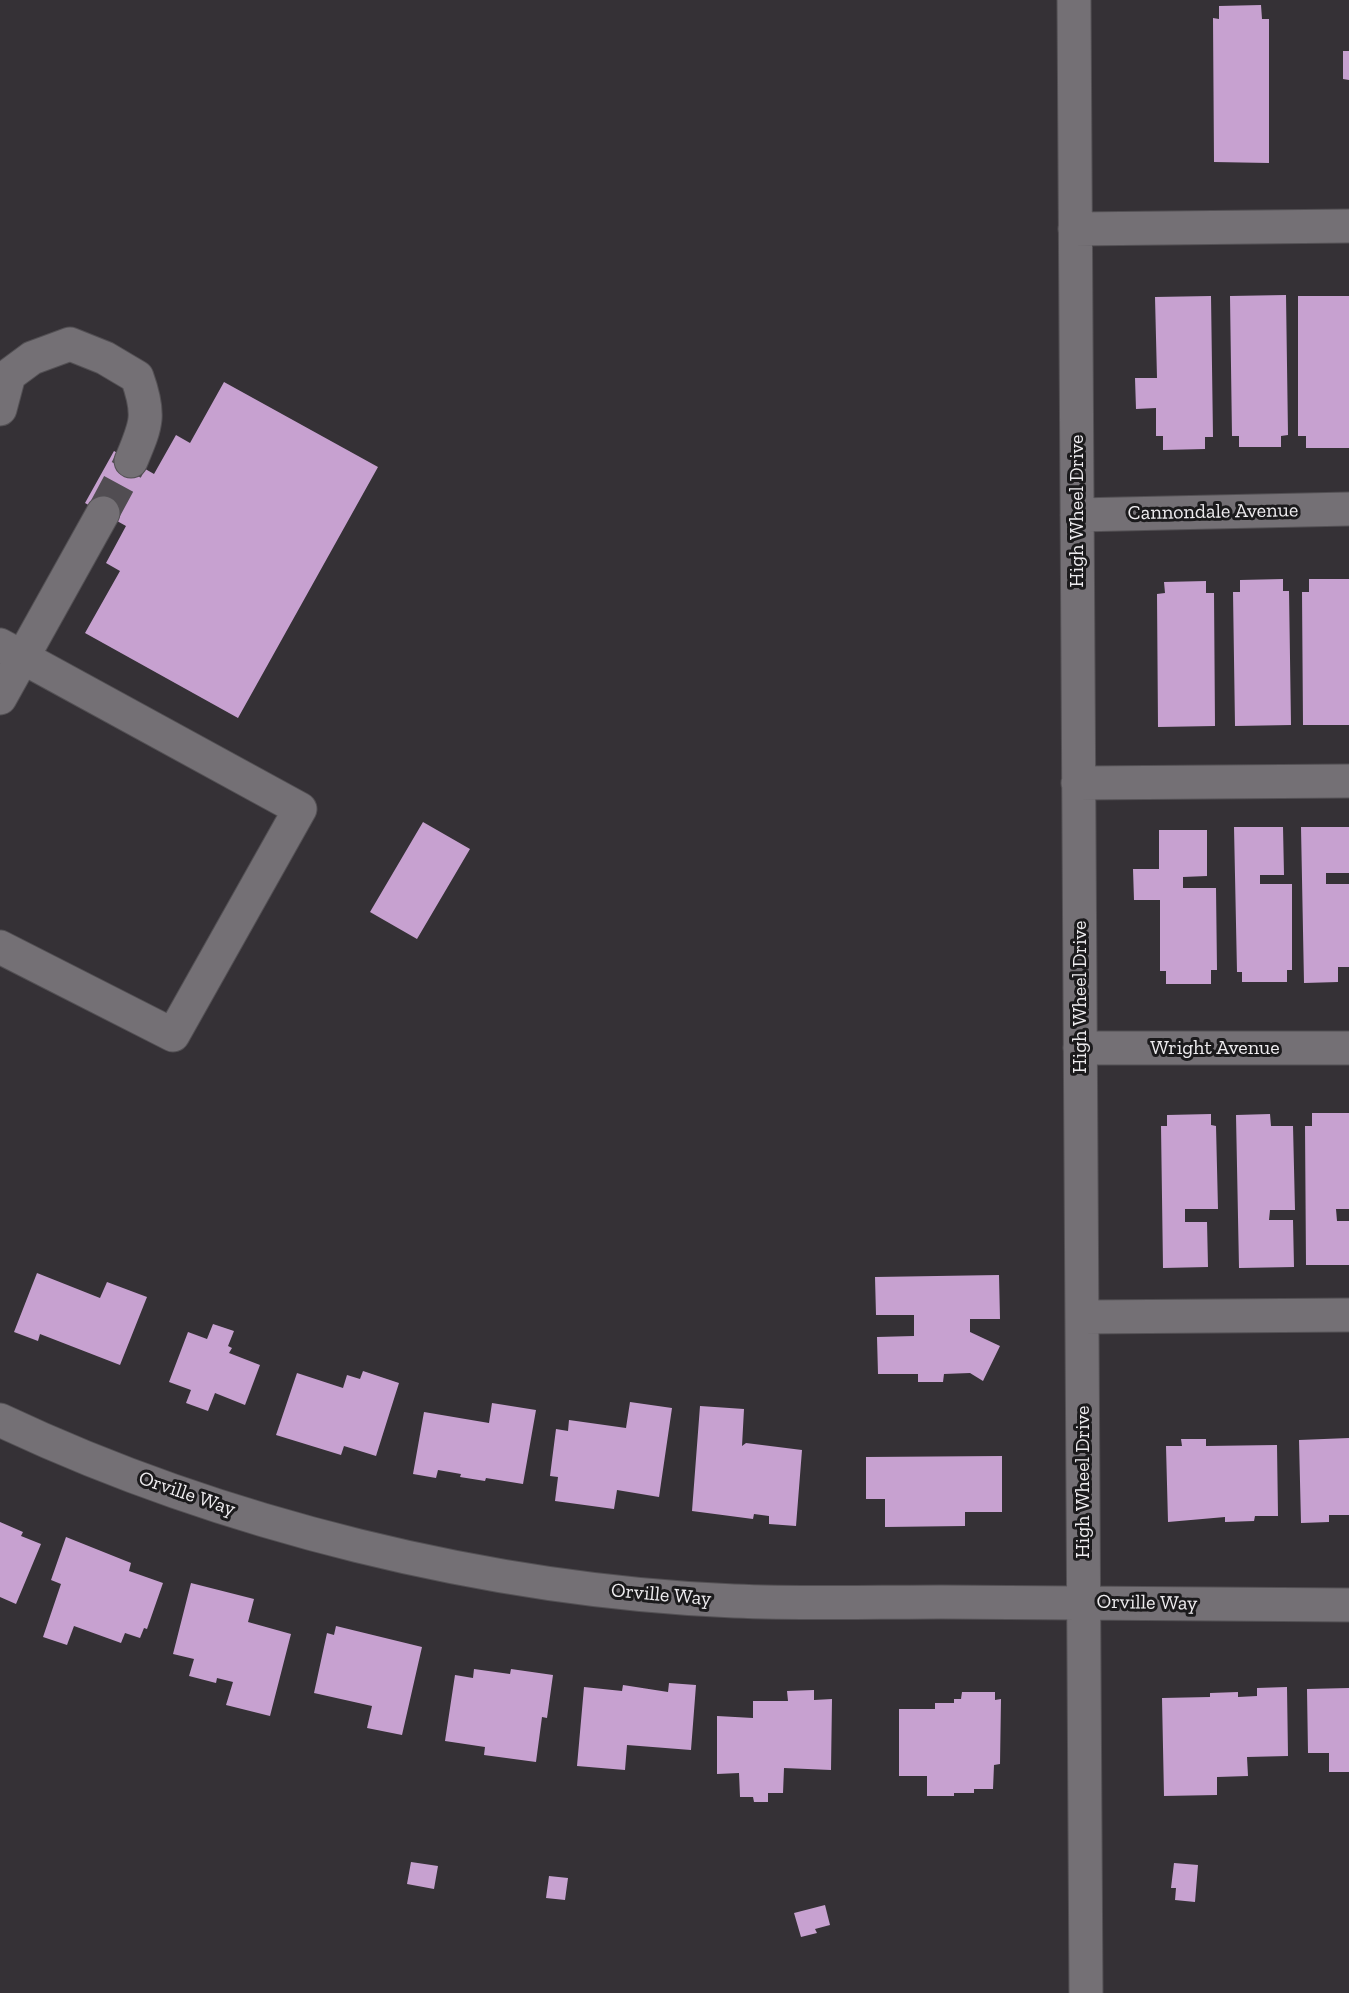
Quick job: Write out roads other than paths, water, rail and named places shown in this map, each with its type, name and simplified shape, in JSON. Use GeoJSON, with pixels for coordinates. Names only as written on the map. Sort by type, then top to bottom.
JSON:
{"type":"FeatureCollection","features":[{"type":"Feature","properties":{"kind":"street","name":"High Wheel Drive"},"geometry":{"type":"LineString","coordinates":[[1074,0],[1086,1993]]}},
{"type":"Feature","properties":{"kind":"street"},"geometry":{"type":"LineString","coordinates":[[1075,229],[1349,226]]}},
{"type":"Feature","properties":{"kind":"street"},"geometry":{"type":"LineString","coordinates":[[0,409],[9,375],[32,358],[70,344],[105,358],[137,377],[146,401],[146,426],[131,461]]}},
{"type":"Feature","properties":{"kind":"street","name":"Cannondale Avenue"},"geometry":{"type":"LineString","coordinates":[[1077,515],[1349,509]]}},
{"type":"Feature","properties":{"kind":"street"},"geometry":{"type":"LineString","coordinates":[[0,698],[11,651],[103,513]]}},
{"type":"Feature","properties":{"kind":"street"},"geometry":{"type":"LineString","coordinates":[[0,946],[173,1035],[300,809],[11,651]]}},
{"type":"Feature","properties":{"kind":"street"},"geometry":{"type":"LineString","coordinates":[[1078,783],[1349,781]]}},
{"type":"Feature","properties":{"kind":"street","name":"Wright Avenue"},"geometry":{"type":"LineString","coordinates":[[1080,1048],[1349,1048]]}},
{"type":"Feature","properties":{"kind":"street"},"geometry":{"type":"LineString","coordinates":[[1083,1317],[1349,1315]]}},
{"type":"Feature","properties":{"kind":"street","name":"Orville Way"},"geometry":{"type":"LineString","coordinates":[[0,1420],[40,1439],[158,1485],[233,1511],[375,1550],[446,1565],[590,1588],[733,1601],[1349,1605]]}},
{"type":"Feature","properties":{"kind":"tunnel"},"geometry":{"type":"LineString","coordinates":[[103,513],[131,461]]}}]}
